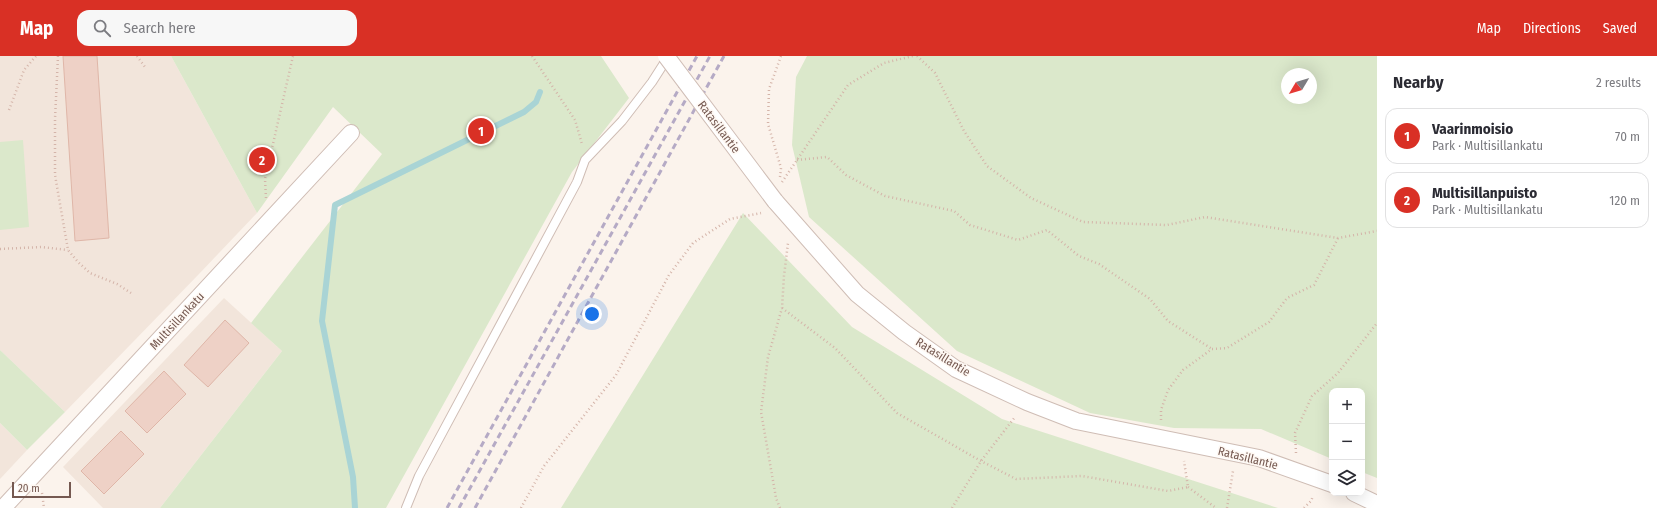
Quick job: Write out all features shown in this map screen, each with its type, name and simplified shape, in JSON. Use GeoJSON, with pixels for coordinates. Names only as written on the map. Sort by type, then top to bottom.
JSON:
{"type":"FeatureCollection","features":[{"type":"Feature","properties":{"kind":"street","name":"Ratasillantie"},"geometry":{"type":"LineString","coordinates":[[667,56],[775,201],[857,294],[904,332],[956,368],[1027,402],[1076,421],[1259,458],[1329,483]]}},
{"type":"Feature","properties":{"kind":"street","name":"Multisillankatu"},"geometry":{"type":"LineString","coordinates":[[4,508],[351,133]]}},
{"type":"Feature","properties":{"kind":"street"},"geometry":{"type":"LineString","coordinates":[[1360,496],[1377,504]]}},
{"type":"Feature","properties":{"kind":"lane"},"geometry":{"type":"LineString","coordinates":[[406,508],[419,476],[576,182],[584,160],[622,121],[652,82],[667,56]]}},
{"type":"Feature","properties":{"kind":"path"},"geometry":{"type":"LineString","coordinates":[[9,110],[24,70],[36,56]]}},
{"type":"Feature","properties":{"kind":"path"},"geometry":{"type":"LineString","coordinates":[[58,56],[55,119],[55,174],[68,250],[90,273],[117,284],[131,293]]}},
{"type":"Feature","properties":{"kind":"path"},"geometry":{"type":"LineString","coordinates":[[137,56],[145,67]]}},
{"type":"Feature","properties":{"kind":"path"},"geometry":{"type":"LineString","coordinates":[[268,223],[265,179],[292,56]]}},
{"type":"Feature","properties":{"kind":"path"},"geometry":{"type":"LineString","coordinates":[[532,56],[575,120],[584,160]]}},
{"type":"Feature","properties":{"kind":"path"},"geometry":{"type":"LineString","coordinates":[[782,56],[768,89],[768,124],[781,168],[780,186],[848,85],[884,63],[912,56]]}},
{"type":"Feature","properties":{"kind":"path"},"geometry":{"type":"LineString","coordinates":[[917,56],[935,73],[964,131],[987,166],[1031,198],[1082,222],[1168,225],[1205,217],[1338,238],[1377,231]]}},
{"type":"Feature","properties":{"kind":"path"},"geometry":{"type":"LineString","coordinates":[[797,160],[827,157],[846,175],[885,196],[954,211],[970,225],[1018,240],[1047,230],[1079,256],[1099,264],[1150,299],[1168,321],[1212,350]]}},
{"type":"Feature","properties":{"kind":"path"},"geometry":{"type":"LineString","coordinates":[[520,508],[544,466],[616,375],[669,275],[693,243],[730,219],[763,212],[775,201]]}},
{"type":"Feature","properties":{"kind":"path"},"geometry":{"type":"LineString","coordinates":[[780,508],[776,498],[761,412],[768,357],[782,308],[784,276],[791,220]]}},
{"type":"Feature","properties":{"kind":"path"},"geometry":{"type":"LineString","coordinates":[[1216,508],[1188,487],[1176,441],[1162,430],[1161,410],[1168,390],[1183,370],[1212,350],[1227,348],[1269,322],[1287,298],[1314,285],[1338,238]]}},
{"type":"Feature","properties":{"kind":"path"},"geometry":{"type":"LineString","coordinates":[[0,249],[41,247],[68,250]]}},
{"type":"Feature","properties":{"kind":"path"},"geometry":{"type":"LineString","coordinates":[[782,308],[835,348],[897,413],[981,461],[1016,479],[1082,476],[1168,491],[1188,487]]}},
{"type":"Feature","properties":{"kind":"path"},"geometry":{"type":"LineString","coordinates":[[1298,472],[1295,433],[1312,396],[1338,373],[1377,323]]}},
{"type":"Feature","properties":{"kind":"path"},"geometry":{"type":"LineString","coordinates":[[952,508],[981,461],[1027,402]]}},
{"type":"Feature","properties":{"kind":"path"},"geometry":{"type":"LineString","coordinates":[[1227,508],[1235,454]]}},
{"type":"Feature","properties":{"kind":"shaded area"},"geometry":{"type":"Polygon","coordinates":[[[0,56],[171,56],[257,213],[65,412],[0,350],[0,56]]]}},
{"type":"Feature","properties":{"kind":"shaded area"},"geometry":{"type":"Polygon","coordinates":[[[224,298],[282,351],[160,508],[103,508],[63,467],[224,298]]]}},
{"type":"Feature","properties":{"kind":"shaded area"},"geometry":{"type":"Polygon","coordinates":[[[0,423],[27,450],[0,479],[0,423]]]}},
{"type":"Feature","properties":{"kind":"green space"},"geometry":{"type":"Polygon","coordinates":[[[171,56],[601,56],[629,98],[572,172],[386,508],[160,508],[282,351],[251,323],[382,154],[333,107],[257,213],[171,56]]]}},
{"type":"Feature","properties":{"kind":"green space"},"geometry":{"type":"Polygon","coordinates":[[[807,56],[1377,56],[1377,478],[1365,473],[1365,388],[1329,388],[1329,458],[1261,429],[1174,428],[1090,413],[957,351],[809,217],[792,145],[796,77],[807,56]]]}},
{"type":"Feature","properties":{"kind":"green space"},"geometry":{"type":"Polygon","coordinates":[[[23,140],[29,227],[0,230],[0,142],[23,140]]]}},
{"type":"Feature","properties":{"kind":"green space"},"geometry":{"type":"Polygon","coordinates":[[[743,213],[852,327],[1002,419],[1278,508],[561,508],[743,213]]]}},
{"type":"Feature","properties":{"kind":"green space"},"geometry":{"type":"Polygon","coordinates":[[[0,350],[65,412],[27,450],[0,423],[0,350]]]}},
{"type":"Feature","properties":{"kind":"building"},"geometry":{"type":"Polygon","coordinates":[[[63,56],[97,56],[109,238],[75,241],[63,56]]]}},
{"type":"Feature","properties":{"kind":"building"},"geometry":{"type":"Polygon","coordinates":[[[225,320],[249,343],[208,387],[184,365],[225,320]]]}},
{"type":"Feature","properties":{"kind":"building"},"geometry":{"type":"Polygon","coordinates":[[[164,371],[186,394],[147,433],[125,411],[164,371]]]}},
{"type":"Feature","properties":{"kind":"building"},"geometry":{"type":"Polygon","coordinates":[[[121,431],[144,454],[104,494],[81,471],[121,431]]]}},
{"type":"Feature","properties":{"kind":"waterway"},"geometry":{"type":"LineString","coordinates":[[355,508],[353,477],[322,321],[335,205],[524,112],[536,102],[540,92]]}},
{"type":"Feature","properties":{"kind":"railway"},"geometry":{"type":"LineString","coordinates":[[447,508],[697,56]]}},
{"type":"Feature","properties":{"kind":"railway"},"geometry":{"type":"LineString","coordinates":[[459,508],[710,56]]}},
{"type":"Feature","properties":{"kind":"railway"},"geometry":{"type":"LineString","coordinates":[[475,508],[724,56]]}},
{"type":"Feature","properties":{"kind":"place","name":"Vaarinmoisio"},"geometry":{"type":"Point","coordinates":[481,131]}},
{"type":"Feature","properties":{"kind":"place","name":"Multisillanpuisto"},"geometry":{"type":"Point","coordinates":[262,160]}}]}
